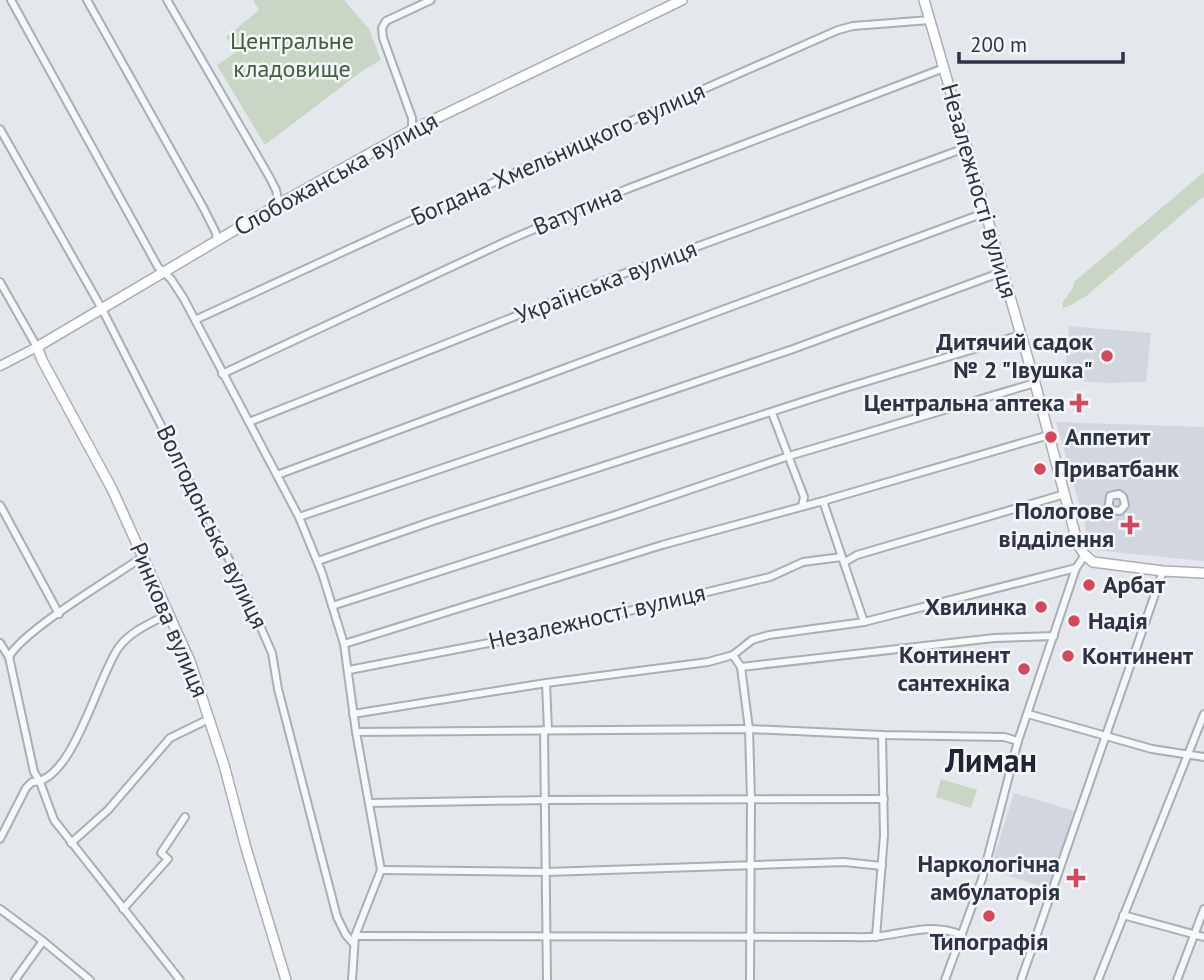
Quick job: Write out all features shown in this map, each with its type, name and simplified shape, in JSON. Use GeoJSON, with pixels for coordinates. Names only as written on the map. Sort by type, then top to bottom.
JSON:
{"type":"FeatureCollection","features":[{"type":"Feature","properties":{"kind":"main road","name":"Слобожанська вулиця"},"geometry":{"type":"LineString","coordinates":[[37,347],[279,204],[412,130],[682,0]]}},
{"type":"Feature","properties":{"kind":"main road","name":"Незалежності вулиця"},"geometry":{"type":"LineString","coordinates":[[924,0],[1035,383],[1078,545],[1085,555]]}},
{"type":"Feature","properties":{"kind":"main road","name":"Ринкова вулиця"},"geometry":{"type":"LineString","coordinates":[[37,347],[112,489],[190,661],[224,765],[286,980]]}},
{"type":"Feature","properties":{"kind":"main road"},"geometry":{"type":"LineString","coordinates":[[1085,555],[1093,562],[1204,573]]}},
{"type":"Feature","properties":{"kind":"street"},"geometry":{"type":"LineString","coordinates":[[11,0],[163,273],[171,279],[195,320],[299,517],[318,561],[344,644],[353,714],[381,870],[355,936],[352,980]]}},
{"type":"Feature","properties":{"kind":"street"},"geometry":{"type":"LineString","coordinates":[[87,0],[204,209],[217,240]]}},
{"type":"Feature","properties":{"kind":"street"},"geometry":{"type":"LineString","coordinates":[[167,0],[270,178],[279,204]]}},
{"type":"Feature","properties":{"kind":"street"},"geometry":{"type":"LineString","coordinates":[[412,130],[412,118],[382,28],[386,21],[431,0]]}},
{"type":"Feature","properties":{"kind":"street","name":"Богдана Хмельницкого вулиця"},"geometry":{"type":"LineString","coordinates":[[195,320],[551,156],[838,30],[853,26],[930,20]]}},
{"type":"Feature","properties":{"kind":"street","name":"Ватутина"},"geometry":{"type":"LineString","coordinates":[[222,374],[495,246],[627,189],[944,68]]}},
{"type":"Feature","properties":{"kind":"street","name":"Волгодонська вулиця"},"geometry":{"type":"LineString","coordinates":[[0,129],[102,309],[244,589],[272,653],[278,689],[337,917],[346,935],[354,943],[353,951]]}},
{"type":"Feature","properties":{"kind":"street","name":"Українська вулиця"},"geometry":{"type":"LineString","coordinates":[[249,422],[609,279],[965,148]]}},
{"type":"Feature","properties":{"kind":"street"},"geometry":{"type":"LineString","coordinates":[[277,475],[984,213]]}},
{"type":"Feature","properties":{"kind":"street"},"geometry":{"type":"LineString","coordinates":[[299,517],[780,353],[1002,272]]}},
{"type":"Feature","properties":{"kind":"street","name":"Ринкова вулиця"},"geometry":{"type":"LineString","coordinates":[[0,282],[37,347]]}},
{"type":"Feature","properties":{"kind":"street"},"geometry":{"type":"LineString","coordinates":[[318,561],[433,521],[1020,335]]}},
{"type":"Feature","properties":{"kind":"street","name":"Слобожанська вулиця"},"geometry":{"type":"LineString","coordinates":[[0,366],[37,347]]}},
{"type":"Feature","properties":{"kind":"street"},"geometry":{"type":"LineString","coordinates":[[332,606],[789,456],[1035,383]]}},
{"type":"Feature","properties":{"kind":"street"},"geometry":{"type":"LineString","coordinates":[[772,413],[804,498],[802,506]]}},
{"type":"Feature","properties":{"kind":"street"},"geometry":{"type":"LineString","coordinates":[[344,644],[662,545],[1049,435]]}},
{"type":"Feature","properties":{"kind":"street","name":"Незалежності вулиця"},"geometry":{"type":"LineString","coordinates":[[349,670],[525,636],[770,577],[803,562],[844,559],[1065,494]]}},
{"type":"Feature","properties":{"kind":"street"},"geometry":{"type":"LineString","coordinates":[[824,501],[864,622]]}},
{"type":"Feature","properties":{"kind":"street"},"geometry":{"type":"LineString","coordinates":[[0,505],[59,614]]}},
{"type":"Feature","properties":{"kind":"street"},"geometry":{"type":"LineString","coordinates":[[1071,516],[1108,510]]}},
{"type":"Feature","properties":{"kind":"street"},"geometry":{"type":"LineString","coordinates":[[945,980],[982,878],[1018,741],[1076,568],[1085,555]]}},
{"type":"Feature","properties":{"kind":"street"},"geometry":{"type":"LineString","coordinates":[[9,657],[22,642],[59,614],[144,556]]}},
{"type":"Feature","properties":{"kind":"street"},"geometry":{"type":"LineString","coordinates":[[353,714],[546,683],[708,662],[733,655],[752,639],[864,622],[1076,568]]}},
{"type":"Feature","properties":{"kind":"street"},"geometry":{"type":"LineString","coordinates":[[1021,980],[1163,571]]}},
{"type":"Feature","properties":{"kind":"street"},"geometry":{"type":"LineString","coordinates":[[0,839],[26,788],[32,782],[40,782],[57,770],[77,739],[118,649],[138,630],[168,614]]}},
{"type":"Feature","properties":{"kind":"street"},"geometry":{"type":"LineString","coordinates":[[741,667],[994,638],[1054,636]]}},
{"type":"Feature","properties":{"kind":"street"},"geometry":{"type":"LineString","coordinates":[[0,643],[9,657],[34,772],[54,820],[180,980]]}},
{"type":"Feature","properties":{"kind":"street"},"geometry":{"type":"LineString","coordinates":[[733,655],[741,667],[749,729],[750,980]]}},
{"type":"Feature","properties":{"kind":"street"},"geometry":{"type":"LineString","coordinates":[[546,683],[547,980]]}},
{"type":"Feature","properties":{"kind":"street"},"geometry":{"type":"LineString","coordinates":[[1028,714],[1152,749],[1204,757]]}},
{"type":"Feature","properties":{"kind":"street"},"geometry":{"type":"LineString","coordinates":[[1098,980],[1204,714]]}},
{"type":"Feature","properties":{"kind":"street"},"geometry":{"type":"LineString","coordinates":[[71,843],[108,810],[170,737],[209,719]]}},
{"type":"Feature","properties":{"kind":"street"},"geometry":{"type":"LineString","coordinates":[[356,732],[749,729],[882,735],[960,735],[1004,737],[1018,741]]}},
{"type":"Feature","properties":{"kind":"street"},"geometry":{"type":"LineString","coordinates":[[876,937],[884,799],[882,735]]}},
{"type":"Feature","properties":{"kind":"street"},"geometry":{"type":"LineString","coordinates":[[369,803],[884,799]]}},
{"type":"Feature","properties":{"kind":"street"},"geometry":{"type":"LineString","coordinates":[[122,909],[167,859],[161,853],[185,817]]}},
{"type":"Feature","properties":{"kind":"street"},"geometry":{"type":"LineString","coordinates":[[546,855],[551,866],[562,872]]}},
{"type":"Feature","properties":{"kind":"street"},"geometry":{"type":"LineString","coordinates":[[381,870],[562,872],[844,862],[882,866]]}},
{"type":"Feature","properties":{"kind":"street"},"geometry":{"type":"LineString","coordinates":[[527,872],[540,878],[546,889]]}},
{"type":"Feature","properties":{"kind":"street"},"geometry":{"type":"LineString","coordinates":[[0,909],[43,940],[90,980]]}},
{"type":"Feature","properties":{"kind":"street"},"geometry":{"type":"LineString","coordinates":[[1177,980],[1204,909]]}},
{"type":"Feature","properties":{"kind":"street"},"geometry":{"type":"LineString","coordinates":[[1123,915],[1204,937]]}},
{"type":"Feature","properties":{"kind":"street"},"geometry":{"type":"LineString","coordinates":[[355,936],[876,937],[932,927],[962,935]]}},
{"type":"Feature","properties":{"kind":"street"},"geometry":{"type":"LineString","coordinates":[[15,980],[43,940]]}},
{"type":"Feature","properties":{"kind":"shaded area","name":"Дитячий садок № 2 \"Івушка\""},"geometry":{"type":"Polygon","coordinates":[[[1069,326],[1151,333],[1146,382],[1105,383],[1064,379],[1069,326]]]}},
{"type":"Feature","properties":{"kind":"shaded area"},"geometry":{"type":"Polygon","coordinates":[[[1056,422],[1204,427],[1204,561],[1092,550],[1056,422]]]}},
{"type":"Feature","properties":{"kind":"shaded area"},"geometry":{"type":"Polygon","coordinates":[[[1014,793],[1074,811],[1050,889],[990,870],[1014,793]]]}},
{"type":"Feature","properties":{"kind":"green space","name":"Центральне кладовище"},"geometry":{"type":"Polygon","coordinates":[[[253,0],[344,0],[369,29],[381,60],[362,71],[265,145],[217,65],[236,52],[226,37],[259,10],[253,0]]]}},
{"type":"Feature","properties":{"kind":"green space"},"geometry":{"type":"Polygon","coordinates":[[[1204,172],[1204,196],[1085,297],[1063,308],[1062,303],[1073,288],[1074,282],[1204,172]]]}},
{"type":"Feature","properties":{"kind":"green space"},"geometry":{"type":"Polygon","coordinates":[[[941,779],[977,790],[971,808],[936,797],[941,779]]]}},
{"type":"Feature","properties":{"kind":"place","name":"Дитячий садок № 2 \"Івушка\""},"geometry":{"type":"Point","coordinates":[1107,356]}},
{"type":"Feature","properties":{"kind":"place","name":"Центральна аптека"},"geometry":{"type":"Point","coordinates":[1079,403]}},
{"type":"Feature","properties":{"kind":"place","name":"Аппетит"},"geometry":{"type":"Point","coordinates":[1051,437]}},
{"type":"Feature","properties":{"kind":"place","name":"Приватбанк"},"geometry":{"type":"Point","coordinates":[1040,469]}},
{"type":"Feature","properties":{"kind":"place","name":"Пологове відділення"},"geometry":{"type":"Point","coordinates":[1130,525]}},
{"type":"Feature","properties":{"kind":"place","name":"Арбат"},"geometry":{"type":"Point","coordinates":[1089,585]}},
{"type":"Feature","properties":{"kind":"place","name":"Хвилинка"},"geometry":{"type":"Point","coordinates":[1041,607]}},
{"type":"Feature","properties":{"kind":"place","name":"Надiя"},"geometry":{"type":"Point","coordinates":[1074,621]}},
{"type":"Feature","properties":{"kind":"place","name":"Континент"},"geometry":{"type":"Point","coordinates":[1068,656]}},
{"type":"Feature","properties":{"kind":"place","name":"Континент сантехніка"},"geometry":{"type":"Point","coordinates":[1024,669]}},
{"type":"Feature","properties":{"kind":"place","name":"Наркологічна амбулаторія"},"geometry":{"type":"Point","coordinates":[1076,878]}},
{"type":"Feature","properties":{"kind":"place","name":"Типографія"},"geometry":{"type":"Point","coordinates":[989,916]}},
{"type":"Feature","properties":{"kind":"district","name":"Лиман"},"geometry":{"type":"Point","coordinates":[991,761]}}]}
